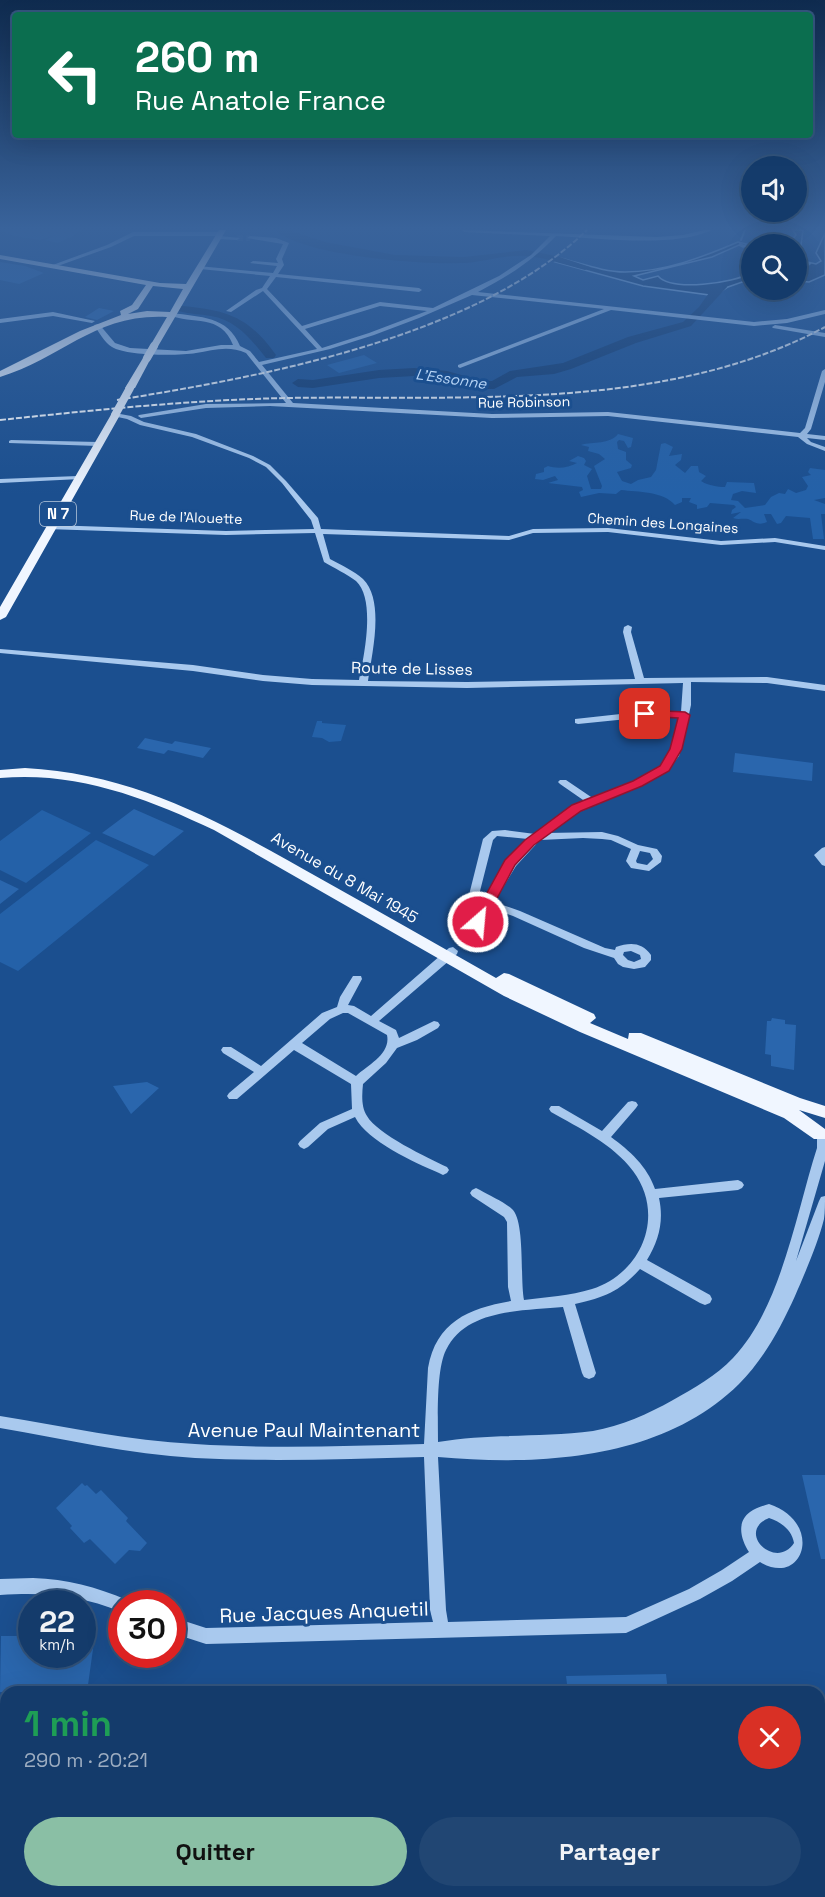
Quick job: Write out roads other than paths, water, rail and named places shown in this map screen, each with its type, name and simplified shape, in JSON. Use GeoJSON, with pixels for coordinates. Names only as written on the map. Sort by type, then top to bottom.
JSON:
{"type":"FeatureCollection","features":[{"type":"Feature","properties":{"kind":"main road"},"geometry":{"type":"LineString","coordinates":[[0,374],[75,336],[94,323],[108,319]]}},
{"type":"Feature","properties":{"kind":"main road"},"geometry":{"type":"LineString","coordinates":[[162,319],[166,324],[180,319]]}},
{"type":"Feature","properties":{"kind":"main road","name":"N 7"},"geometry":{"type":"LineString","coordinates":[[1,615],[169,319]]}},
{"type":"Feature","properties":{"kind":"main road","name":"Avenue du 8 Mai 1945"},"geometry":{"type":"LineString","coordinates":[[0,767],[26,764],[44,766],[121,781],[169,796],[234,827],[545,1010],[790,1113],[823,1137]]}},
{"type":"Feature","properties":{"kind":"main road","name":"Avenue du 8 Mai 1945"},"geometry":{"type":"LineString","coordinates":[[0,774],[22,771],[42,772],[117,788],[174,806],[219,827],[449,954],[594,1020],[825,1114],[818,1125],[823,1137]]}},
{"type":"Feature","properties":{"kind":"street"},"geometry":{"type":"LineString","coordinates":[[0,321],[19,319]]}},
{"type":"Feature","properties":{"kind":"street"},"geometry":{"type":"LineString","coordinates":[[74,319],[94,323],[116,346],[125,349],[179,353],[237,347],[248,352],[291,405]]}},
{"type":"Feature","properties":{"kind":"street"},"geometry":{"type":"LineString","coordinates":[[196,319],[208,320],[226,328],[233,335],[237,347]]}},
{"type":"Feature","properties":{"kind":"street"},"geometry":{"type":"LineString","coordinates":[[291,319],[320,349]]}},
{"type":"Feature","properties":{"kind":"street"},"geometry":{"type":"LineString","coordinates":[[300,329],[334,319]]}},
{"type":"Feature","properties":{"kind":"street"},"geometry":{"type":"LineString","coordinates":[[258,364],[320,349],[408,319]]}},
{"type":"Feature","properties":{"kind":"street"},"geometry":{"type":"LineString","coordinates":[[460,366],[583,319]]}},
{"type":"Feature","properties":{"kind":"street"},"geometry":{"type":"LineString","coordinates":[[699,319],[770,325],[825,335]]}},
{"type":"Feature","properties":{"kind":"street"},"geometry":{"type":"LineString","coordinates":[[770,325],[797,319]]}},
{"type":"Feature","properties":{"kind":"street"},"geometry":{"type":"LineString","coordinates":[[209,349],[224,339],[226,328]]}},
{"type":"Feature","properties":{"kind":"street"},"geometry":{"type":"LineString","coordinates":[[75,336],[90,334],[107,337]]}},
{"type":"Feature","properties":{"kind":"street"},"geometry":{"type":"LineString","coordinates":[[801,436],[808,429],[825,371]]}},
{"type":"Feature","properties":{"kind":"street","name":"Rue Robinson"},"geometry":{"type":"LineString","coordinates":[[141,416],[206,406],[291,405],[492,416],[608,414],[726,425],[801,436]]}},
{"type":"Feature","properties":{"kind":"street"},"geometry":{"type":"LineString","coordinates":[[115,415],[130,418],[142,424],[194,435],[260,461],[284,482],[315,520],[320,532],[323,553],[327,560],[359,580],[366,589],[370,612],[370,645],[363,683]]}},
{"type":"Feature","properties":{"kind":"street"},"geometry":{"type":"LineString","coordinates":[[801,436],[825,438]]}},
{"type":"Feature","properties":{"kind":"street"},"geometry":{"type":"LineString","coordinates":[[801,436],[809,443],[825,448]]}},
{"type":"Feature","properties":{"kind":"street"},"geometry":{"type":"LineString","coordinates":[[11,442],[98,444]]}},
{"type":"Feature","properties":{"kind":"street"},"geometry":{"type":"LineString","coordinates":[[0,481],[78,478]]}},
{"type":"Feature","properties":{"kind":"street","name":"Rue de l'Alouette"},"geometry":{"type":"LineString","coordinates":[[50,528],[146,528],[216,533],[320,532]]}},
{"type":"Feature","properties":{"kind":"street","name":"Chemin des Longaines"},"geometry":{"type":"LineString","coordinates":[[320,532],[509,538],[533,531],[608,530],[721,543],[775,540],[825,548]]}},
{"type":"Feature","properties":{"kind":"street"},"geometry":{"type":"LineString","coordinates":[[628,627],[627,632],[640,681]]}},
{"type":"Feature","properties":{"kind":"street","name":"Route de Lisses"},"geometry":{"type":"LineString","coordinates":[[0,651],[152,664],[281,680],[467,685],[767,680],[825,688]]}},
{"type":"Feature","properties":{"kind":"street"},"geometry":{"type":"LineString","coordinates":[[478,922],[510,863],[537,837],[564,816],[591,801],[638,783],[664,768],[676,749],[685,715],[688,702],[687,680]]}},
{"type":"Feature","properties":{"kind":"street"},"geometry":{"type":"LineString","coordinates":[[578,721],[657,713],[685,715]]}},
{"type":"Feature","properties":{"kind":"street"},"geometry":{"type":"LineString","coordinates":[[563,782],[591,801]]}},
{"type":"Feature","properties":{"kind":"street"},"geometry":{"type":"LineString","coordinates":[[618,955],[584,945],[515,912],[475,899],[474,895],[490,836],[498,833],[537,837],[560,834],[604,836],[628,842],[636,848]]}},
{"type":"Feature","properties":{"kind":"street"},"geometry":{"type":"LineString","coordinates":[[825,850],[819,855],[825,864]]}},
{"type":"Feature","properties":{"kind":"street"},"geometry":{"type":"LineString","coordinates":[[372,1021],[449,954]]}},
{"type":"Feature","properties":{"kind":"street"},"geometry":{"type":"LineString","coordinates":[[342,1009],[342,1000],[357,979]]}},
{"type":"Feature","properties":{"kind":"street"},"geometry":{"type":"LineString","coordinates":[[233,1096],[326,1016],[342,1009],[360,1014],[392,1033],[394,1045]]}},
{"type":"Feature","properties":{"kind":"street"},"geometry":{"type":"LineString","coordinates":[[357,1082],[394,1045],[434,1025]]}},
{"type":"Feature","properties":{"kind":"street"},"geometry":{"type":"LineString","coordinates":[[294,1044],[357,1082]]}},
{"type":"Feature","properties":{"kind":"street"},"geometry":{"type":"LineString","coordinates":[[227,1050],[261,1071]]}},
{"type":"Feature","properties":{"kind":"street"},"geometry":{"type":"LineString","coordinates":[[357,1082],[359,1111],[362,1120],[371,1128],[443,1170]]}},
{"type":"Feature","properties":{"kind":"street"},"geometry":{"type":"LineString","coordinates":[[604,1137],[632,1105]]}},
{"type":"Feature","properties":{"kind":"street"},"geometry":{"type":"LineString","coordinates":[[555,1109],[604,1137],[633,1162],[651,1194],[655,1211],[652,1237],[640,1262],[705,1299]]}},
{"type":"Feature","properties":{"kind":"street"},"geometry":{"type":"LineString","coordinates":[[304,1144],[324,1126],[359,1111]]}},
{"type":"Feature","properties":{"kind":"street","name":"Avenue Paul Maintenant"},"geometry":{"type":"LineString","coordinates":[[431,1450],[459,1444],[572,1440],[620,1430],[662,1414],[698,1394],[728,1371],[756,1337],[775,1301],[823,1148],[823,1137]]}},
{"type":"Feature","properties":{"kind":"street"},"geometry":{"type":"LineString","coordinates":[[651,1194],[738,1185]]}},
{"type":"Feature","properties":{"kind":"street"},"geometry":{"type":"LineString","coordinates":[[477,1193],[508,1213],[513,1222],[514,1287],[518,1306]]}},
{"type":"Feature","properties":{"kind":"street","name":"Avenue Paul Maintenant"},"geometry":{"type":"LineString","coordinates":[[0,1422],[150,1447],[195,1451],[307,1454],[431,1450],[459,1454],[512,1454],[593,1448],[626,1441],[670,1424],[705,1402],[735,1378],[764,1343],[774,1325],[825,1201]]}},
{"type":"Feature","properties":{"kind":"street","name":"Rue Jacques Anquetil"},"geometry":{"type":"LineString","coordinates":[[442,1629],[438,1610],[430,1426],[436,1358],[442,1344],[459,1323],[470,1317],[486,1311],[518,1306],[568,1302],[610,1288],[622,1280],[640,1262]]}},
{"type":"Feature","properties":{"kind":"street"},"geometry":{"type":"LineString","coordinates":[[568,1302],[589,1374]]}},
{"type":"Feature","properties":{"kind":"street","name":"Rue Jacques Anquetil"},"geometry":{"type":"LineString","coordinates":[[186,1630],[206,1636],[626,1625],[687,1599],[728,1577],[759,1554]]}},
{"type":"Feature","properties":{"kind":"street"},"geometry":{"type":"LineString","coordinates":[[0,1587],[65,1586],[108,1599]]}},
{"type":"Feature","properties":{"kind":"waterway","name":"L'Essonne"},"geometry":{"type":"LineString","coordinates":[[233,319],[251,332],[270,355]]}},
{"type":"Feature","properties":{"kind":"waterway","name":"L'Essonne"},"geometry":{"type":"LineString","coordinates":[[298,383],[313,384],[379,374],[414,372],[447,375],[482,385],[494,385],[514,374],[554,370],[567,366],[632,340],[687,324],[693,319]]}},
{"type":"Feature","properties":{"kind":"railway"},"geometry":{"type":"LineString","coordinates":[[117,400],[302,364],[366,346],[441,319]]}},
{"type":"Feature","properties":{"kind":"railway"},"geometry":{"type":"LineString","coordinates":[[0,420],[214,401],[561,394],[630,386],[698,374],[763,355],[825,327]]}}]}
